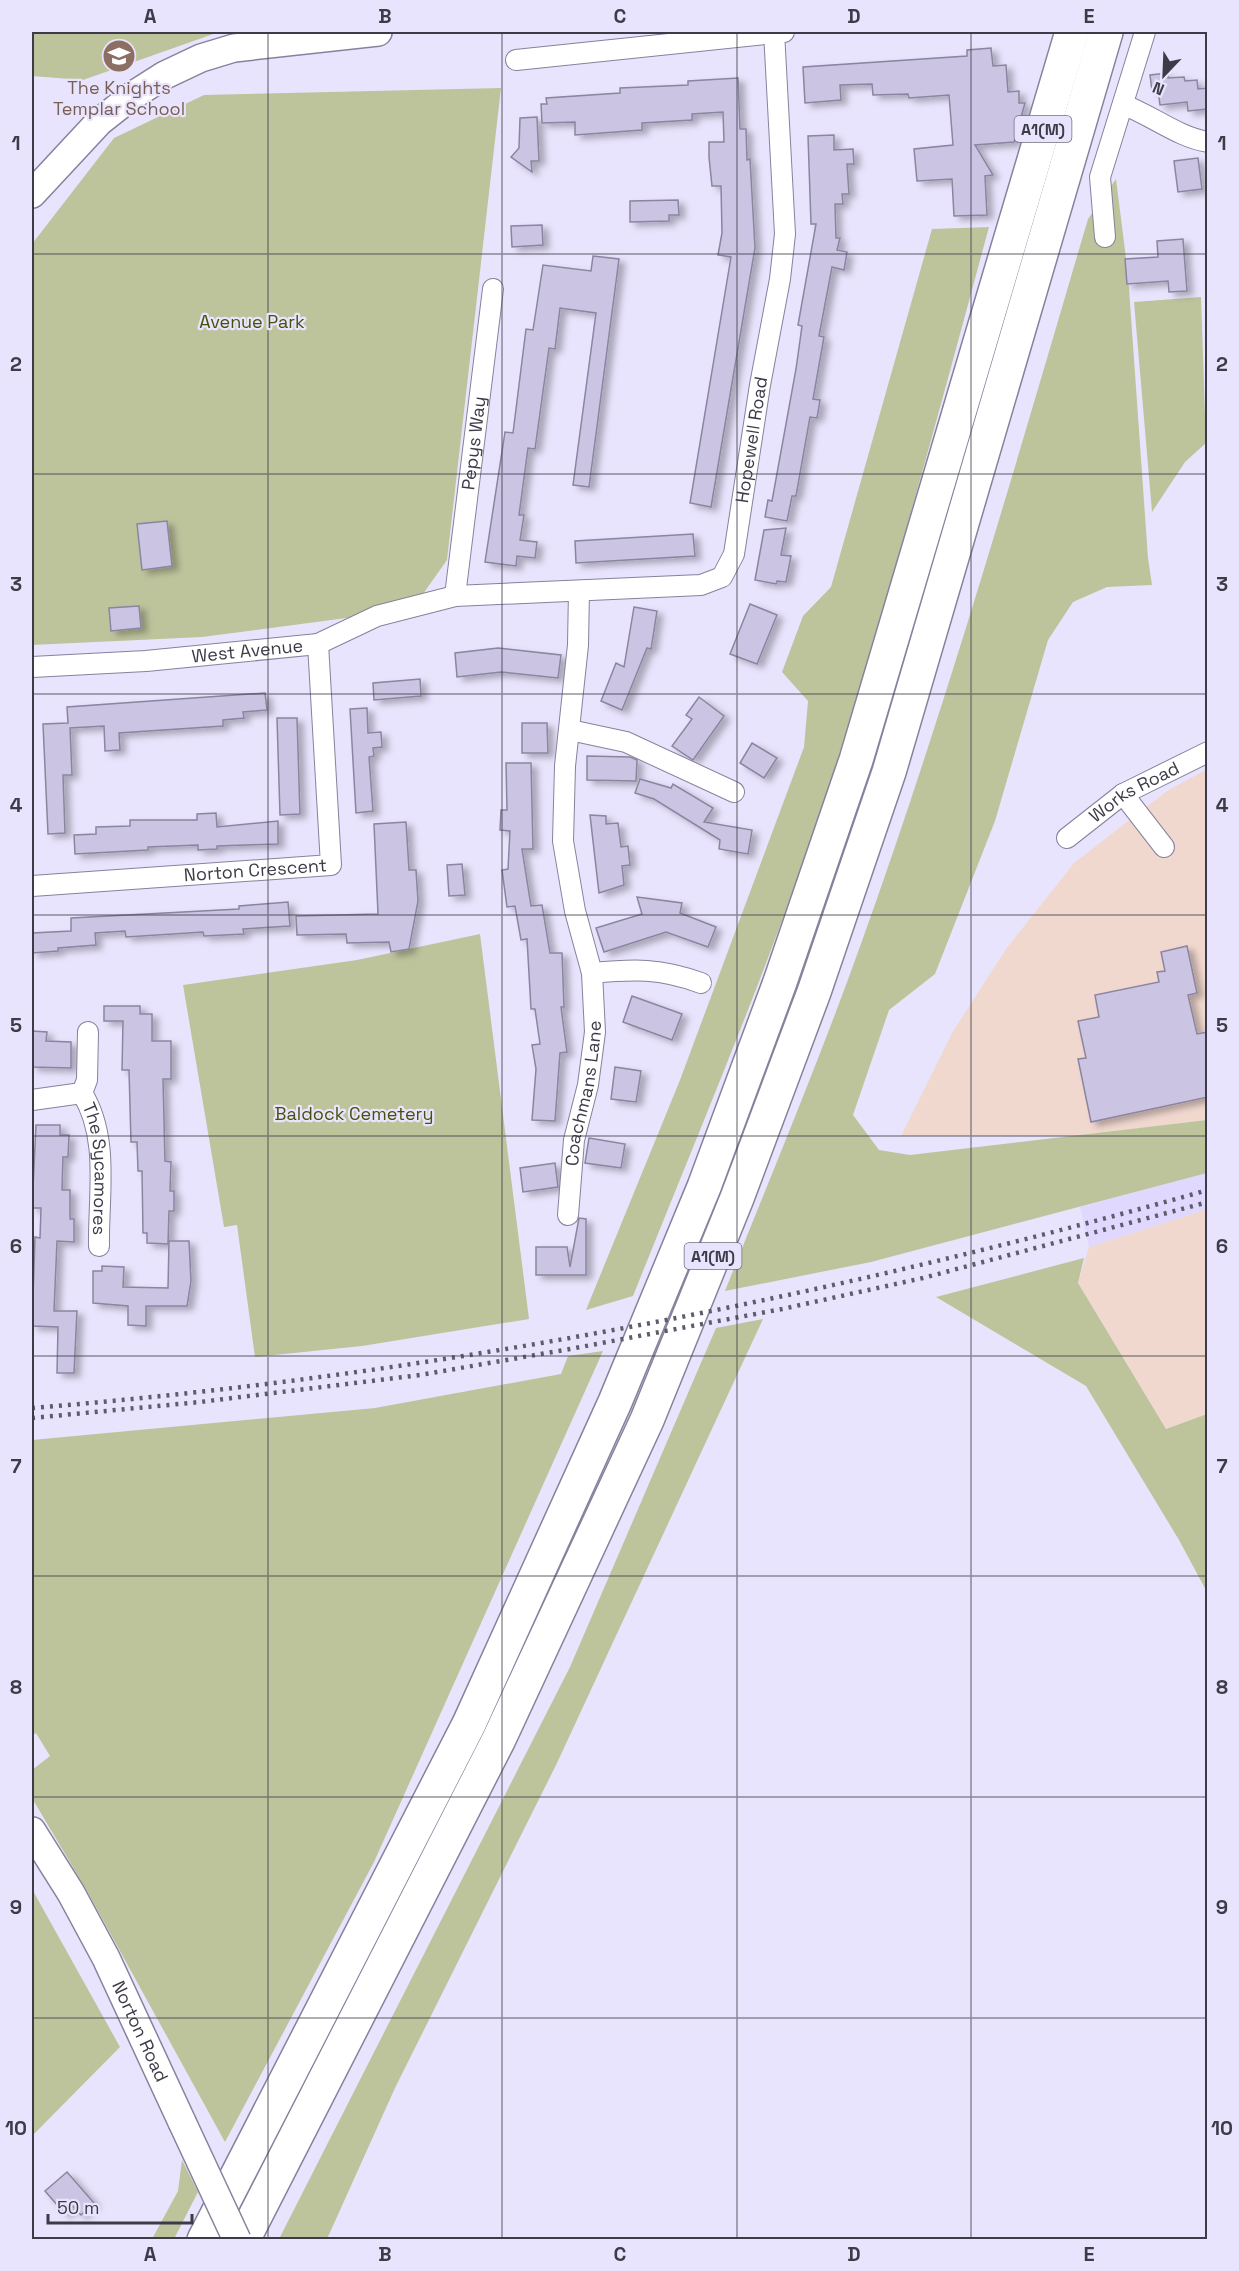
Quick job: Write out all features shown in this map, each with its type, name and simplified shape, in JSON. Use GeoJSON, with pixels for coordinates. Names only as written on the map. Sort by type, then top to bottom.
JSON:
{"type":"FeatureCollection","features":[{"type":"Feature","properties":{"kind":"highway","name":"A1(M)"},"geometry":{"type":"LineString","coordinates":[[204,2240],[469,1724],[615,1402],[704,1187],[780,982],[856,760],[1072,32]]}},
{"type":"Feature","properties":{"kind":"highway","name":"A1(M)"},"geometry":{"type":"LineString","coordinates":[[243,2240],[499,1739],[647,1420],[737,1198],[814,992],[889,772],[1106,32]]}},
{"type":"Feature","properties":{"kind":"street"},"geometry":{"type":"LineString","coordinates":[[34,188],[99,122],[140,91],[192,62],[234,48],[378,32]]}},
{"type":"Feature","properties":{"kind":"street"},"geometry":{"type":"LineString","coordinates":[[516,60],[777,32]]}},
{"type":"Feature","properties":{"kind":"street","name":"Hopewell Road"},"geometry":{"type":"LineString","coordinates":[[455,596],[709,584],[722,577],[730,565],[780,279],[785,234],[777,32]]}},
{"type":"Feature","properties":{"kind":"street"},"geometry":{"type":"LineString","coordinates":[[1105,237],[1100,177],[1145,32]]}},
{"type":"Feature","properties":{"kind":"street"},"geometry":{"type":"LineString","coordinates":[[1124,105],[1188,139],[1208,142]]}},
{"type":"Feature","properties":{"kind":"street","name":"Pepys Way"},"geometry":{"type":"LineString","coordinates":[[455,596],[493,289]]}},
{"type":"Feature","properties":{"kind":"street","name":"Coachmans Lane"},"geometry":{"type":"LineString","coordinates":[[568,1215],[574,1140],[588,1085],[595,1032],[592,973],[575,911],[563,841],[562,806],[578,645],[579,591]]}},
{"type":"Feature","properties":{"kind":"street","name":"West Avenue"},"geometry":{"type":"LineString","coordinates":[[32,667],[146,661],[318,644],[377,616],[455,596]]}},
{"type":"Feature","properties":{"kind":"street","name":"Norton Crescent"},"geometry":{"type":"LineString","coordinates":[[32,886],[331,865],[318,644]]}},
{"type":"Feature","properties":{"kind":"street"},"geometry":{"type":"LineString","coordinates":[[570,730],[626,742],[734,792]]}},
{"type":"Feature","properties":{"kind":"street","name":"Works Road"},"geometry":{"type":"LineString","coordinates":[[1067,838],[1123,794],[1208,752]]}},
{"type":"Feature","properties":{"kind":"street"},"geometry":{"type":"LineString","coordinates":[[1123,794],[1164,847]]}},
{"type":"Feature","properties":{"kind":"street"},"geometry":{"type":"LineString","coordinates":[[592,973],[634,969],[658,970],[701,983]]}},
{"type":"Feature","properties":{"kind":"street","name":"The Sycamores"},"geometry":{"type":"LineString","coordinates":[[82,1093],[87,1080],[88,1032]]}},
{"type":"Feature","properties":{"kind":"street","name":"The Sycamores"},"geometry":{"type":"LineString","coordinates":[[32,1100],[82,1093]]}},
{"type":"Feature","properties":{"kind":"street","name":"The Sycamores"},"geometry":{"type":"LineString","coordinates":[[82,1093],[92,1110],[99,1148],[99,1246]]}},
{"type":"Feature","properties":{"kind":"street","name":"Norton Road"},"geometry":{"type":"LineString","coordinates":[[32,1831],[71,1893],[106,1958],[237,2240]]}},
{"type":"Feature","properties":{"kind":"shaded area"},"geometry":{"type":"Polygon","coordinates":[[[1207,769],[1207,1120],[1072,1136],[901,1136],[952,1033],[1006,949],[1074,863],[1167,791],[1207,769]]]}},
{"type":"Feature","properties":{"kind":"shaded area"},"geometry":{"type":"Polygon","coordinates":[[[1207,1173],[1207,1209],[1089,1247],[1080,1207],[1207,1173]]]}},
{"type":"Feature","properties":{"kind":"shaded area"},"geometry":{"type":"Polygon","coordinates":[[[1207,1209],[1207,1414],[1166,1429],[1078,1283],[1089,1247],[1207,1209]]]}},
{"type":"Feature","properties":{"kind":"green space"},"geometry":{"type":"Polygon","coordinates":[[[32,32],[219,32],[83,80],[32,76],[32,32]]]}},
{"type":"Feature","properties":{"kind":"green space","name":"Avenue Park"},"geometry":{"type":"Polygon","coordinates":[[[501,88],[447,560],[423,594],[354,617],[202,637],[32,645],[32,244],[114,138],[204,95],[501,88]]]}},
{"type":"Feature","properties":{"kind":"green space"},"geometry":{"type":"Polygon","coordinates":[[[1116,179],[1128,274],[1148,558],[1152,585],[1107,587],[1073,602],[1048,640],[995,821],[935,974],[889,1010],[853,1115],[879,1150],[910,1155],[1207,1120],[1207,1173],[871,1262],[725,1291],[829,1029],[893,852],[980,582],[1088,219],[1116,179]]]}},
{"type":"Feature","properties":{"kind":"green space"},"geometry":{"type":"Polygon","coordinates":[[[989,227],[869,657],[825,799],[781,924],[633,1296],[586,1310],[680,1080],[804,747],[808,701],[782,672],[803,616],[831,587],[932,229],[989,227]]]}},
{"type":"Feature","properties":{"kind":"green space"},"geometry":{"type":"Polygon","coordinates":[[[1201,297],[1206,443],[1185,462],[1152,512],[1134,302],[1201,297]]]}},
{"type":"Feature","properties":{"kind":"green space","name":"Baldock Cemetery"},"geometry":{"type":"Polygon","coordinates":[[[480,934],[529,1319],[362,1346],[255,1357],[237,1225],[224,1227],[183,985],[357,960],[480,934]]]}},
{"type":"Feature","properties":{"kind":"green space"},"geometry":{"type":"Polygon","coordinates":[[[1084,1258],[1078,1283],[1166,1429],[1207,1414],[1207,1592],[1179,1540],[1086,1386],[936,1297],[1084,1258]]]}},
{"type":"Feature","properties":{"kind":"green space"},"geometry":{"type":"Polygon","coordinates":[[[763,1319],[557,1763],[395,2088],[327,2239],[279,2239],[570,1667],[716,1328],[763,1319]]]}},
{"type":"Feature","properties":{"kind":"green space"},"geometry":{"type":"Polygon","coordinates":[[[603,1351],[374,1862],[225,2142],[87,1891],[32,1798],[32,1770],[50,1756],[36,1733],[32,1736],[32,1440],[375,1408],[561,1374],[568,1356],[603,1351]]]}},
{"type":"Feature","properties":{"kind":"green space"},"geometry":{"type":"Polygon","coordinates":[[[32,1889],[120,2047],[32,2136],[32,1889]]]}},
{"type":"Feature","properties":{"kind":"green space"},"geometry":{"type":"Polygon","coordinates":[[[182,2160],[198,2192],[174,2239],[152,2239],[178,2191],[182,2160]]]}},
{"type":"Feature","properties":{"kind":"building"},"geometry":{"type":"Polygon","coordinates":[[[991,48],[993,66],[1006,65],[1008,92],[1019,91],[1019,103],[1025,103],[1014,142],[975,145],[993,175],[985,176],[987,215],[954,216],[952,179],[917,181],[914,149],[953,145],[949,95],[909,98],[908,94],[873,95],[872,84],[840,85],[841,100],[805,103],[803,67],[967,56],[967,50],[991,48]]]}},
{"type":"Feature","properties":{"kind":"building"},"geometry":{"type":"Polygon","coordinates":[[[1168,73],[1168,78],[1184,77],[1185,81],[1197,80],[1198,89],[1208,88],[1208,109],[1188,111],[1187,102],[1160,105],[1158,90],[1152,91],[1150,75],[1168,73]]]}},
{"type":"Feature","properties":{"kind":"building"},"geometry":{"type":"Polygon","coordinates":[[[738,78],[740,129],[746,129],[747,160],[750,159],[755,248],[711,507],[690,503],[731,257],[718,255],[722,233],[721,186],[712,186],[709,157],[709,142],[724,142],[723,112],[692,114],[692,120],[642,123],[642,130],[575,135],[575,122],[542,123],[541,104],[547,104],[546,98],[620,93],[620,88],[688,85],[688,81],[738,78]]]}},
{"type":"Feature","properties":{"kind":"building"},"geometry":{"type":"Polygon","coordinates":[[[537,117],[539,161],[531,161],[532,172],[511,157],[519,148],[520,118],[537,117]]]}},
{"type":"Feature","properties":{"kind":"building"},"geometry":{"type":"Polygon","coordinates":[[[834,135],[834,150],[853,149],[854,164],[847,164],[849,194],[842,194],[843,204],[835,204],[836,238],[840,238],[837,250],[847,252],[844,270],[832,267],[819,336],[824,337],[813,399],[820,400],[817,418],[810,417],[796,496],[792,496],[787,521],[765,517],[768,500],[772,501],[796,369],[802,326],[798,325],[816,224],[811,224],[808,136],[834,135]]]}},
{"type":"Feature","properties":{"kind":"building"},"geometry":{"type":"Polygon","coordinates":[[[1198,158],[1202,189],[1178,192],[1174,161],[1198,158]]]}},
{"type":"Feature","properties":{"kind":"building"},"geometry":{"type":"Polygon","coordinates":[[[678,200],[679,215],[669,215],[669,221],[630,222],[630,201],[678,200]]]}},
{"type":"Feature","properties":{"kind":"building"},"geometry":{"type":"Polygon","coordinates":[[[542,225],[543,245],[512,247],[511,226],[542,225]]]}},
{"type":"Feature","properties":{"kind":"building"},"geometry":{"type":"Polygon","coordinates":[[[1183,239],[1187,291],[1169,292],[1168,281],[1127,284],[1125,259],[1158,257],[1157,241],[1183,239]]]}},
{"type":"Feature","properties":{"kind":"building"},"geometry":{"type":"Polygon","coordinates":[[[593,256],[619,259],[589,487],[573,485],[596,313],[560,308],[555,349],[549,348],[535,449],[528,448],[519,515],[524,515],[520,540],[537,542],[535,558],[517,556],[516,566],[485,562],[505,432],[513,433],[526,329],[533,330],[543,265],[591,271],[593,256]]]}},
{"type":"Feature","properties":{"kind":"building"},"geometry":{"type":"Polygon","coordinates":[[[167,521],[172,566],[142,570],[137,524],[167,521]]]}},
{"type":"Feature","properties":{"kind":"building"},"geometry":{"type":"Polygon","coordinates":[[[786,528],[781,555],[791,556],[786,582],[777,581],[776,584],[755,580],[764,530],[786,528]]]}},
{"type":"Feature","properties":{"kind":"building"},"geometry":{"type":"Polygon","coordinates":[[[693,534],[695,556],[576,563],[575,541],[693,534]]]}},
{"type":"Feature","properties":{"kind":"building"},"geometry":{"type":"Polygon","coordinates":[[[750,604],[777,615],[757,664],[730,654],[750,604]]]}},
{"type":"Feature","properties":{"kind":"building"},"geometry":{"type":"Polygon","coordinates":[[[139,606],[141,628],[111,631],[109,608],[139,606]]]}},
{"type":"Feature","properties":{"kind":"building"},"geometry":{"type":"Polygon","coordinates":[[[634,607],[657,611],[651,649],[647,648],[622,710],[601,701],[616,663],[624,667],[634,607]]]}},
{"type":"Feature","properties":{"kind":"building"},"geometry":{"type":"Polygon","coordinates":[[[498,648],[561,655],[558,678],[501,672],[457,677],[455,653],[498,648]]]}},
{"type":"Feature","properties":{"kind":"building"},"geometry":{"type":"Polygon","coordinates":[[[420,679],[421,696],[374,700],[373,683],[420,679]]]}},
{"type":"Feature","properties":{"kind":"building"},"geometry":{"type":"Polygon","coordinates":[[[265,693],[267,710],[243,712],[244,718],[223,720],[223,726],[119,733],[120,750],[105,751],[104,726],[70,728],[72,775],[63,775],[65,833],[48,834],[43,724],[68,723],[67,707],[265,693]]]}},
{"type":"Feature","properties":{"kind":"building"},"geometry":{"type":"Polygon","coordinates":[[[699,697],[724,716],[693,760],[672,746],[692,719],[686,715],[699,697]]]}},
{"type":"Feature","properties":{"kind":"building"},"geometry":{"type":"Polygon","coordinates":[[[367,708],[368,733],[381,732],[382,747],[373,748],[374,756],[369,757],[373,811],[356,813],[350,709],[367,708]]]}},
{"type":"Feature","properties":{"kind":"building"},"geometry":{"type":"Polygon","coordinates":[[[277,718],[297,718],[300,814],[280,815],[277,718]]]}},
{"type":"Feature","properties":{"kind":"building"},"geometry":{"type":"Polygon","coordinates":[[[522,723],[547,723],[548,753],[522,753],[522,723]]]}},
{"type":"Feature","properties":{"kind":"building"},"geometry":{"type":"Polygon","coordinates":[[[752,743],[777,758],[764,778],[740,763],[752,743]]]}},
{"type":"Feature","properties":{"kind":"building"},"geometry":{"type":"Polygon","coordinates":[[[587,756],[630,757],[637,760],[636,781],[587,780],[587,756]]]}},
{"type":"Feature","properties":{"kind":"building"},"geometry":{"type":"Polygon","coordinates":[[[506,763],[531,763],[533,849],[522,849],[531,906],[542,905],[550,953],[562,953],[564,1007],[561,1007],[567,1052],[560,1053],[555,1121],[532,1120],[536,1069],[532,1045],[540,1044],[535,1009],[531,1009],[527,939],[521,940],[515,906],[507,907],[502,870],[508,869],[510,831],[500,830],[501,810],[507,810],[506,763]]]}},
{"type":"Feature","properties":{"kind":"building"},"geometry":{"type":"Polygon","coordinates":[[[640,779],[671,788],[673,784],[713,808],[704,822],[752,830],[748,854],[719,849],[720,840],[654,799],[635,793],[640,779]]]}},
{"type":"Feature","properties":{"kind":"building"},"geometry":{"type":"Polygon","coordinates":[[[216,813],[217,827],[278,821],[278,844],[217,846],[217,849],[198,850],[198,845],[148,847],[148,850],[75,854],[74,835],[96,834],[96,827],[130,826],[130,820],[197,820],[197,814],[216,813]]]}},
{"type":"Feature","properties":{"kind":"building"},"geometry":{"type":"Polygon","coordinates":[[[590,815],[606,816],[606,824],[618,823],[621,847],[628,846],[630,865],[622,866],[624,885],[599,893],[590,815]]]}},
{"type":"Feature","properties":{"kind":"building"},"geometry":{"type":"Polygon","coordinates":[[[406,822],[409,870],[416,870],[418,901],[409,949],[391,952],[389,942],[347,943],[346,934],[297,935],[296,916],[378,914],[374,824],[406,822]]]}},
{"type":"Feature","properties":{"kind":"building"},"geometry":{"type":"Polygon","coordinates":[[[462,864],[465,895],[449,896],[447,865],[462,864]]]}},
{"type":"Feature","properties":{"kind":"building"},"geometry":{"type":"Polygon","coordinates":[[[637,897],[682,903],[680,913],[716,927],[708,947],[666,932],[604,952],[596,928],[642,914],[637,897]]]}},
{"type":"Feature","properties":{"kind":"building"},"geometry":{"type":"Polygon","coordinates":[[[288,902],[290,926],[243,929],[244,934],[204,936],[203,932],[126,937],[125,931],[95,933],[96,945],[32,953],[32,933],[71,931],[71,918],[239,909],[239,906],[288,902]]]}},
{"type":"Feature","properties":{"kind":"building"},"geometry":{"type":"Polygon","coordinates":[[[1187,946],[1197,993],[1188,995],[1197,1034],[1208,1032],[1208,1097],[1091,1122],[1078,1059],[1086,1058],[1078,1021],[1099,1017],[1095,995],[1159,982],[1157,972],[1165,971],[1161,952],[1187,946]]]}},
{"type":"Feature","properties":{"kind":"building"},"geometry":{"type":"Polygon","coordinates":[[[632,996],[682,1014],[672,1040],[623,1022],[632,996]]]}},
{"type":"Feature","properties":{"kind":"building"},"geometry":{"type":"Polygon","coordinates":[[[104,1006],[140,1006],[140,1014],[152,1014],[152,1041],[171,1041],[171,1079],[163,1079],[165,1161],[171,1162],[170,1191],[174,1191],[174,1211],[169,1211],[168,1244],[147,1243],[147,1233],[143,1233],[142,1171],[138,1171],[137,1142],[131,1142],[129,1070],[122,1070],[123,1021],[104,1021],[104,1006]]]}},
{"type":"Feature","properties":{"kind":"building"},"geometry":{"type":"Polygon","coordinates":[[[32,1031],[47,1032],[46,1041],[71,1042],[71,1068],[32,1067],[32,1031]]]}},
{"type":"Feature","properties":{"kind":"building"},"geometry":{"type":"Polygon","coordinates":[[[615,1067],[641,1071],[636,1102],[611,1099],[615,1067]]]}},
{"type":"Feature","properties":{"kind":"building"},"geometry":{"type":"Polygon","coordinates":[[[36,1125],[60,1125],[60,1135],[69,1135],[68,1157],[63,1157],[62,1190],[70,1190],[70,1219],[74,1219],[74,1242],[57,1241],[54,1311],[77,1311],[74,1373],[57,1373],[58,1327],[32,1326],[35,1237],[40,1238],[41,1208],[32,1208],[36,1125]]]}},
{"type":"Feature","properties":{"kind":"building"},"geometry":{"type":"Polygon","coordinates":[[[589,1138],[625,1144],[621,1168],[585,1163],[589,1138]]]}},
{"type":"Feature","properties":{"kind":"building"},"geometry":{"type":"Polygon","coordinates":[[[555,1163],[558,1187],[523,1192],[520,1168],[555,1163]]]}},
{"type":"Feature","properties":{"kind":"building"},"geometry":{"type":"Polygon","coordinates":[[[579,1218],[586,1219],[586,1275],[536,1275],[536,1247],[567,1247],[570,1267],[579,1218]]]}},
{"type":"Feature","properties":{"kind":"building"},"geometry":{"type":"Polygon","coordinates":[[[169,1241],[189,1241],[191,1281],[187,1306],[146,1306],[146,1326],[128,1325],[128,1306],[93,1303],[93,1271],[102,1271],[102,1266],[124,1267],[123,1287],[168,1288],[169,1241]]]}},
{"type":"Feature","properties":{"kind":"building"},"geometry":{"type":"Polygon","coordinates":[[[67,2172],[94,2203],[81,2215],[73,2206],[65,2214],[45,2191],[67,2172]]]}},
{"type":"Feature","properties":{"kind":"railway"},"geometry":{"type":"LineString","coordinates":[[32,1408],[181,1394],[330,1376],[477,1354],[625,1328],[918,1266],[1208,1190]]}},
{"type":"Feature","properties":{"kind":"railway"},"geometry":{"type":"LineString","coordinates":[[32,1418],[200,1402],[420,1375],[570,1349],[782,1309],[923,1278],[1208,1202]]}},
{"type":"Feature","properties":{"kind":"place","name":"The Knights Templar School"},"geometry":{"type":"Point","coordinates":[119,56]}}]}
